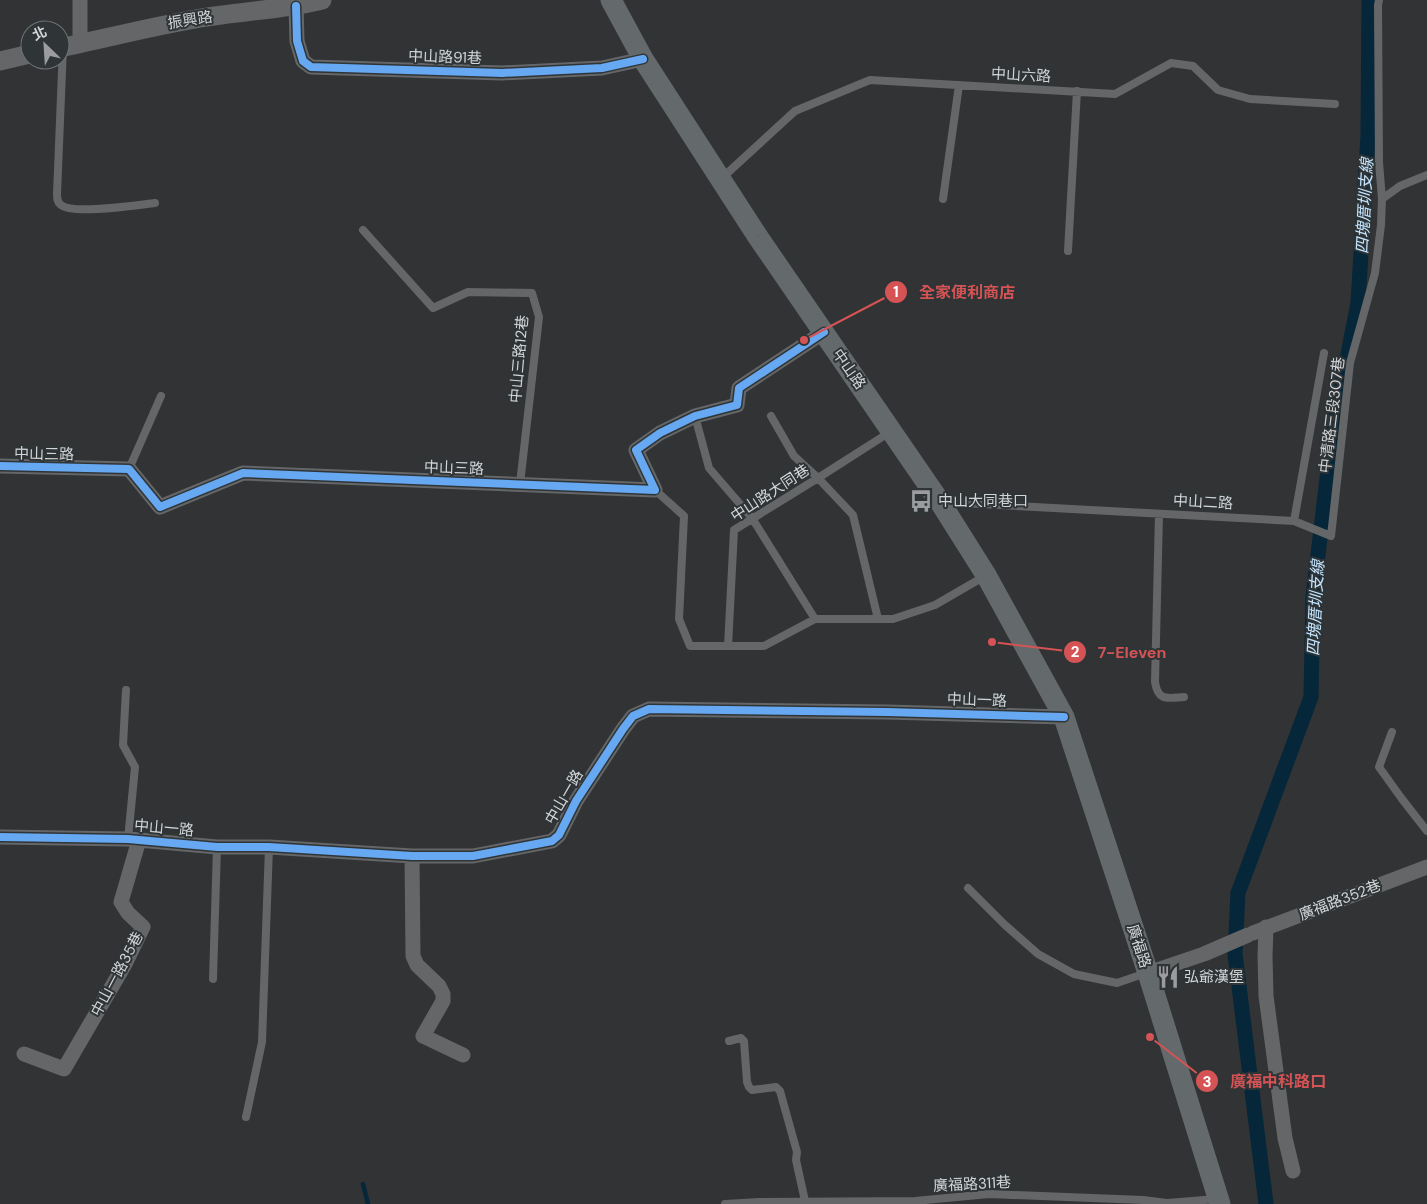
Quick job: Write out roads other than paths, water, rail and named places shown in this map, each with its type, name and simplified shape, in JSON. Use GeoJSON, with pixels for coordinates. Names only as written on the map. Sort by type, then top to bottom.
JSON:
{"type":"FeatureCollection","features":[{"type":"Feature","properties":{"kind":"main road","name":"中山路"},"geometry":{"type":"LineString","coordinates":[[611,0],[643,59],[720,180],[940,502],[986,575],[1064,717]]}},
{"type":"Feature","properties":{"kind":"main road","name":"廣福路"},"geometry":{"type":"LineString","coordinates":[[1064,717],[1220,1201]]}},
{"type":"Feature","properties":{"kind":"street"},"geometry":{"type":"LineString","coordinates":[[70,38],[80,0]]}},
{"type":"Feature","properties":{"kind":"street","name":"振興路"},"geometry":{"type":"LineString","coordinates":[[70,46],[203,18],[296,6],[322,0]]}},
{"type":"Feature","properties":{"kind":"street","name":"中山路91巷"},"geometry":{"type":"LineString","coordinates":[[296,6],[297,41],[303,61],[311,67],[502,73],[602,68],[643,59]]}},
{"type":"Feature","properties":{"kind":"street"},"geometry":{"type":"LineString","coordinates":[[0,61],[20,56]]}},
{"type":"Feature","properties":{"kind":"street"},"geometry":{"type":"LineString","coordinates":[[655,490],[636,450],[660,433],[695,416],[737,405],[739,388],[824,332]]}},
{"type":"Feature","properties":{"kind":"street","name":"中山三路"},"geometry":{"type":"LineString","coordinates":[[0,466],[130,469],[160,507],[243,473],[655,490]]}},
{"type":"Feature","properties":{"kind":"street","name":"中山一路"},"geometry":{"type":"LineString","coordinates":[[0,837],[134,840],[217,847],[269,847],[412,856],[473,856],[552,840],[559,835],[576,801],[623,729],[633,716],[649,709],[887,712],[1064,717]]}},
{"type":"Feature","properties":{"kind":"street","name":"中山一路35巷"},"geometry":{"type":"LineString","coordinates":[[24,1054],[64,1069],[125,964],[143,927],[128,913],[121,902],[134,840]]}},
{"type":"Feature","properties":{"kind":"street"},"geometry":{"type":"LineString","coordinates":[[412,856],[413,956],[417,965],[439,986],[443,994],[443,1001],[423,1036],[463,1054]]}},
{"type":"Feature","properties":{"kind":"street","name":"廣福路352巷"},"geometry":{"type":"LineString","coordinates":[[1148,973],[1204,954],[1256,932],[1427,867]]}},
{"type":"Feature","properties":{"kind":"street"},"geometry":{"type":"LineString","coordinates":[[1256,932],[1265,956],[1266,996],[1285,1138],[1293,1171]]}},
{"type":"Feature","properties":{"kind":"lane","name":"中清路三段307巷"},"geometry":{"type":"LineString","coordinates":[[1331,536],[1350,363],[1376,273],[1381,225],[1379,0]]}},
{"type":"Feature","properties":{"kind":"lane","name":"中山六路"},"geometry":{"type":"LineString","coordinates":[[720,180],[795,111],[870,80],[1115,94],[1171,63],[1193,66],[1218,90],[1250,99],[1335,104]]}},
{"type":"Feature","properties":{"kind":"lane"},"geometry":{"type":"LineString","coordinates":[[66,70],[58,201],[62,206],[79,210],[155,203]]}},
{"type":"Feature","properties":{"kind":"lane"},"geometry":{"type":"LineString","coordinates":[[942,199],[959,85]]}},
{"type":"Feature","properties":{"kind":"lane"},"geometry":{"type":"LineString","coordinates":[[1068,251],[1077,92]]}},
{"type":"Feature","properties":{"kind":"lane"},"geometry":{"type":"LineString","coordinates":[[1382,198],[1400,186],[1427,175]]}},
{"type":"Feature","properties":{"kind":"lane","name":"中山三路12巷"},"geometry":{"type":"LineString","coordinates":[[363,230],[433,308],[468,292],[532,293],[540,317],[520,484]]}},
{"type":"Feature","properties":{"kind":"lane"},"geometry":{"type":"LineString","coordinates":[[1294,521],[1324,353]]}},
{"type":"Feature","properties":{"kind":"lane"},"geometry":{"type":"LineString","coordinates":[[130,469],[161,396]]}},
{"type":"Feature","properties":{"kind":"lane"},"geometry":{"type":"LineString","coordinates":[[695,416],[709,468],[752,518],[815,619]]}},
{"type":"Feature","properties":{"kind":"lane"},"geometry":{"type":"LineString","coordinates":[[771,416],[794,456],[853,515],[878,619]]}},
{"type":"Feature","properties":{"kind":"lane","name":"中山路大同巷"},"geometry":{"type":"LineString","coordinates":[[728,646],[734,530],[891,430]]}},
{"type":"Feature","properties":{"kind":"lane"},"geometry":{"type":"LineString","coordinates":[[655,490],[684,516],[679,619],[690,646],[764,646],[815,619],[893,619],[935,605],[986,575]]}},
{"type":"Feature","properties":{"kind":"lane","name":"中山二路"},"geometry":{"type":"LineString","coordinates":[[940,502],[1294,521],[1331,536]]}},
{"type":"Feature","properties":{"kind":"lane"},"geometry":{"type":"LineString","coordinates":[[1158,514],[1156,690],[1161,696],[1166,698],[1184,697]]}},
{"type":"Feature","properties":{"kind":"lane"},"geometry":{"type":"LineString","coordinates":[[126,690],[123,746],[135,767],[134,840]]}},
{"type":"Feature","properties":{"kind":"lane"},"geometry":{"type":"LineString","coordinates":[[1392,732],[1379,767],[1427,831]]}},
{"type":"Feature","properties":{"kind":"lane"},"geometry":{"type":"LineString","coordinates":[[213,979],[217,847]]}},
{"type":"Feature","properties":{"kind":"lane"},"geometry":{"type":"LineString","coordinates":[[246,1117],[262,1042],[269,847]]}},
{"type":"Feature","properties":{"kind":"lane"},"geometry":{"type":"LineString","coordinates":[[968,888],[1005,925],[1038,954],[1074,974],[1117,983],[1148,973]]}},
{"type":"Feature","properties":{"kind":"lane"},"geometry":{"type":"LineString","coordinates":[[729,1042],[741,1038],[744,1041],[747,1082],[752,1090],[776,1086],[780,1091],[797,1152],[796,1160],[805,1201]]}},
{"type":"Feature","properties":{"kind":"lane","name":"廣福路311巷"},"geometry":{"type":"LineString","coordinates":[[725,1204],[805,1201],[916,1201],[989,1194],[1143,1200],[1167,1203],[1220,1201]]}},
{"type":"Feature","properties":{"kind":"waterway","name":"四塊厝圳支線"},"geometry":{"type":"LineString","coordinates":[[1266,1204],[1235,954],[1238,893],[1311,697],[1313,597],[1332,436],[1358,303],[1368,136],[1369,0]]}},
{"type":"Feature","properties":{"kind":"waterway"},"geometry":{"type":"LineString","coordinates":[[363,1184],[368,1204]]}},
{"type":"Feature","properties":{"kind":"place","name":"全家便利商店"},"geometry":{"type":"Point","coordinates":[804,340]}},
{"type":"Feature","properties":{"kind":"place","name":"中山大同巷口"},"geometry":{"type":"Point","coordinates":[921,501]}},
{"type":"Feature","properties":{"kind":"place","name":"7-Eleven"},"geometry":{"type":"Point","coordinates":[992,642]}},
{"type":"Feature","properties":{"kind":"place","name":"弘爺漢堡"},"geometry":{"type":"Point","coordinates":[1168,977]}},
{"type":"Feature","properties":{"kind":"place","name":"廣福中科路口"},"geometry":{"type":"Point","coordinates":[1150,1037]}}]}
